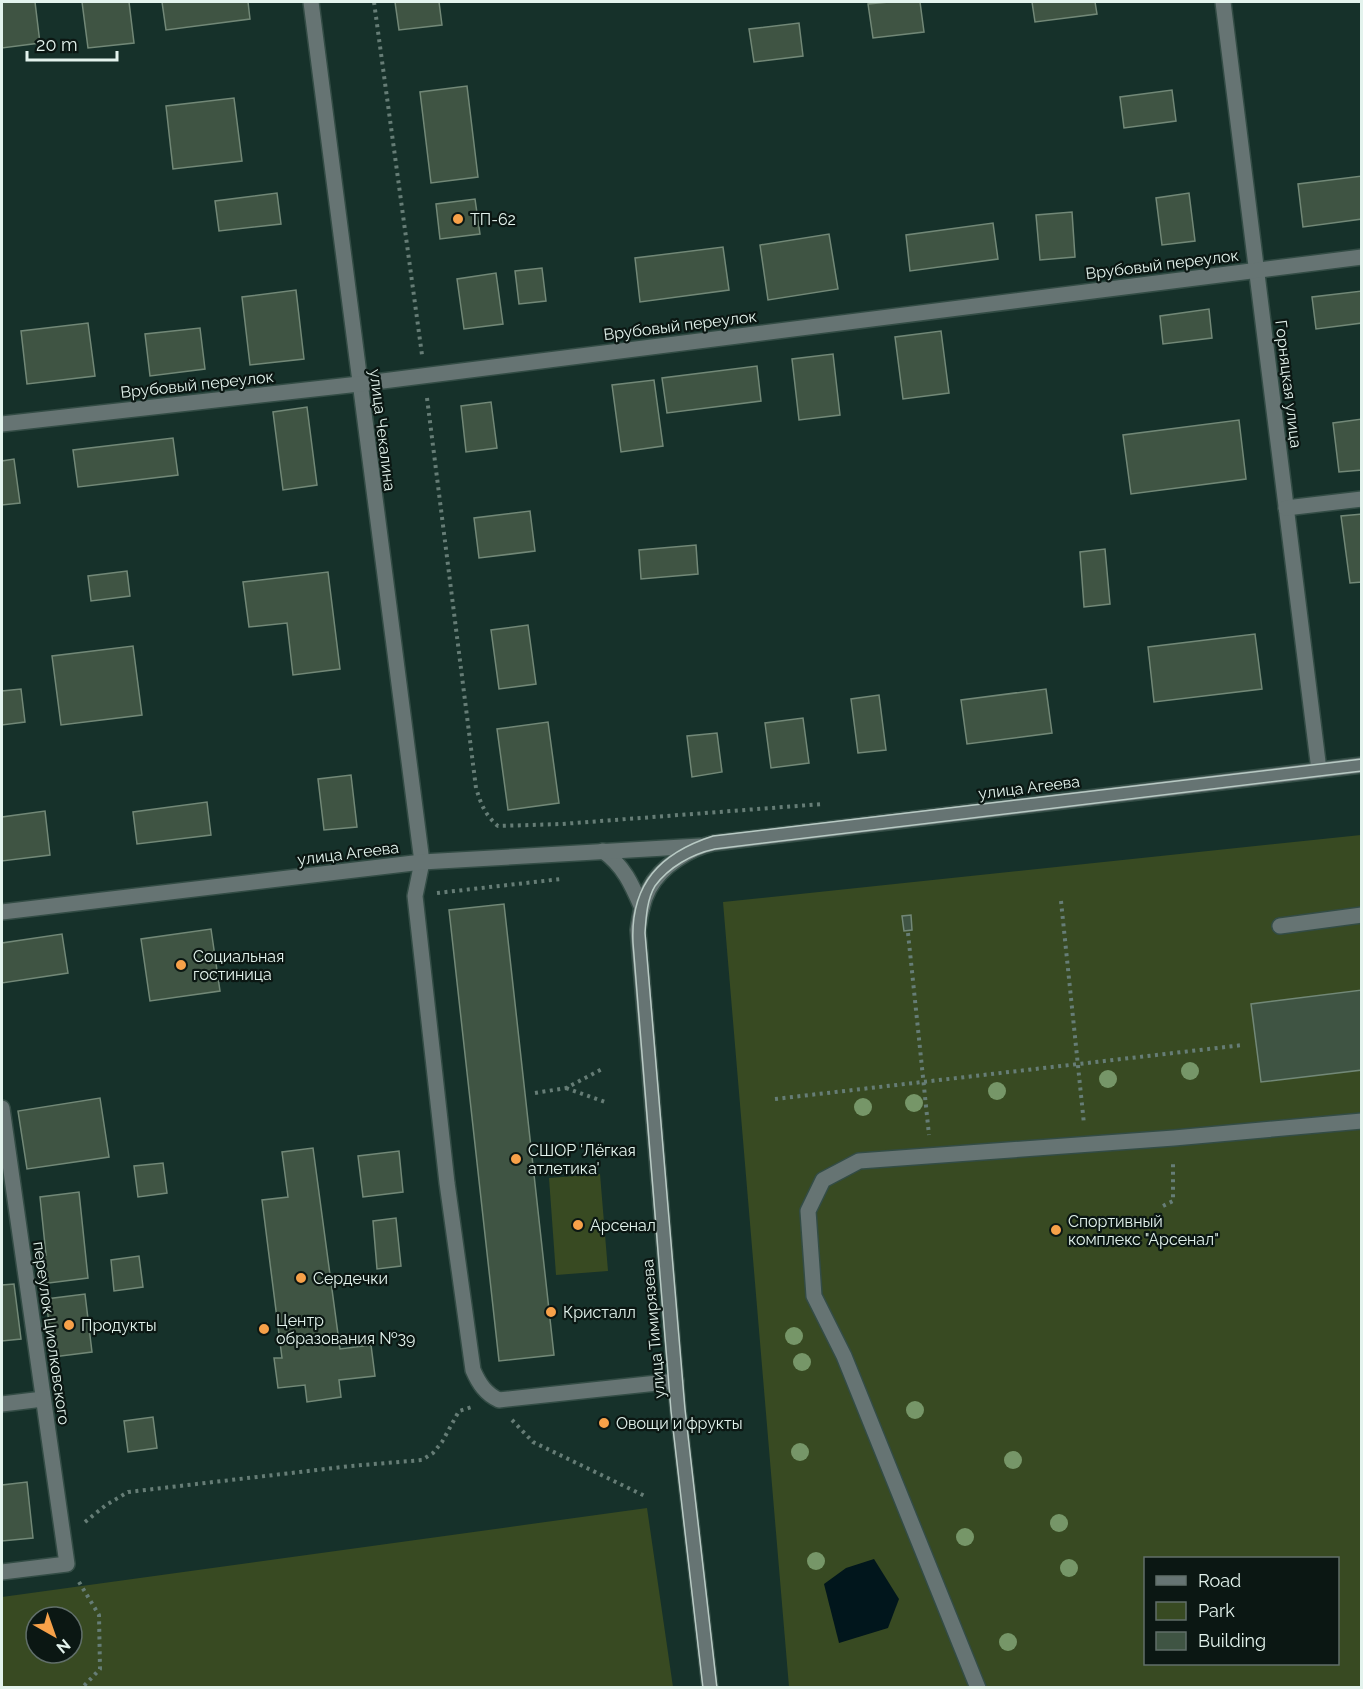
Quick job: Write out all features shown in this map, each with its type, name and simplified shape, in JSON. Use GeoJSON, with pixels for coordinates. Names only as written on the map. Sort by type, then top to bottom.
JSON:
{"type":"FeatureCollection","features":[{"type":"Feature","properties":{"kind":"street","name":"улица Чекалина"},"geometry":{"type":"LineString","coordinates":[[311,2],[422,862],[415,896],[447,1183],[473,1370],[482,1387],[499,1400]]}},
{"type":"Feature","properties":{"kind":"street","name":"Горняцкая улица"},"geometry":{"type":"LineString","coordinates":[[1223,2],[1319,770]]}},
{"type":"Feature","properties":{"kind":"street","name":"Врубовый переулок"},"geometry":{"type":"LineString","coordinates":[[2,424],[425,376],[1362,258]]}},
{"type":"Feature","properties":{"kind":"street"},"geometry":{"type":"LineString","coordinates":[[1286,508],[1362,499]]}},
{"type":"Feature","properties":{"kind":"street","name":"улица Агеева"},"geometry":{"type":"LineString","coordinates":[[2,912],[422,862],[700,846],[1362,765]]}},
{"type":"Feature","properties":{"kind":"street","name":"улица Агеева"},"geometry":{"type":"LineString","coordinates":[[638,930],[642,908],[650,887],[671,863],[700,846]]}},
{"type":"Feature","properties":{"kind":"street"},"geometry":{"type":"LineString","coordinates":[[603,851],[625,872],[642,908]]}},
{"type":"Feature","properties":{"kind":"street"},"geometry":{"type":"LineString","coordinates":[[1280,926],[1362,915]]}},
{"type":"Feature","properties":{"kind":"street","name":"улица Тимирязева"},"geometry":{"type":"LineString","coordinates":[[638,930],[676,1381],[710,1688]]}},
{"type":"Feature","properties":{"kind":"street","name":"переулок Циолковского"},"geometry":{"type":"LineString","coordinates":[[2,1108],[67,1564]]}},
{"type":"Feature","properties":{"kind":"street"},"geometry":{"type":"LineString","coordinates":[[978,1688],[844,1356],[814,1296],[808,1211],[823,1180],[858,1161],[1361,1126]]}},
{"type":"Feature","properties":{"kind":"street"},"geometry":{"type":"LineString","coordinates":[[499,1400],[676,1381]]}},
{"type":"Feature","properties":{"kind":"street"},"geometry":{"type":"LineString","coordinates":[[2,1404],[43,1399]]}},
{"type":"Feature","properties":{"kind":"street"},"geometry":{"type":"LineString","coordinates":[[2,1572],[67,1564]]}},
{"type":"Feature","properties":{"kind":"path"},"geometry":{"type":"LineString","coordinates":[[374,2],[425,376],[476,788],[480,803],[488,818],[498,826],[562,824],[823,804]]}},
{"type":"Feature","properties":{"kind":"path"},"geometry":{"type":"LineString","coordinates":[[415,896],[563,879]]}},
{"type":"Feature","properties":{"kind":"path"},"geometry":{"type":"LineString","coordinates":[[1061,901],[1086,1145]]}},
{"type":"Feature","properties":{"kind":"path"},"geometry":{"type":"LineString","coordinates":[[908,933],[931,1156]]}},
{"type":"Feature","properties":{"kind":"path"},"geometry":{"type":"LineString","coordinates":[[775,1099],[1243,1045]]}},
{"type":"Feature","properties":{"kind":"path"},"geometry":{"type":"LineString","coordinates":[[535,1093],[566,1088],[604,1068]]}},
{"type":"Feature","properties":{"kind":"path"},"geometry":{"type":"LineString","coordinates":[[566,1088],[608,1103]]}},
{"type":"Feature","properties":{"kind":"path"},"geometry":{"type":"LineString","coordinates":[[1163,1206],[1173,1201],[1174,1138]]}},
{"type":"Feature","properties":{"kind":"path"},"geometry":{"type":"LineString","coordinates":[[64,1541],[106,1505],[128,1492],[422,1460],[433,1453],[442,1442],[459,1411],[499,1400],[512,1421],[533,1442],[646,1497]]}},
{"type":"Feature","properties":{"kind":"path"},"geometry":{"type":"LineString","coordinates":[[67,1564],[99,1615],[100,1670],[82,1688]]}},
{"type":"Feature","properties":{"kind":"green space","name":"Спортивный комплекс \"Арсенал\""},"geometry":{"type":"Polygon","coordinates":[[[1361,835],[1361,1687],[789,1687],[723,902],[1361,835]]]}},
{"type":"Feature","properties":{"kind":"green space","name":"Арсенал"},"geometry":{"type":"Polygon","coordinates":[[[600,1174],[608,1271],[556,1275],[549,1178],[600,1174]]]}},
{"type":"Feature","properties":{"kind":"green space"},"geometry":{"type":"Polygon","coordinates":[[[647,1508],[673,1687],[2,1687],[2,1597],[647,1508]]]}},
{"type":"Feature","properties":{"kind":"water"},"geometry":{"type":"Polygon","coordinates":[[[874,1559],[899,1599],[888,1628],[839,1643],[824,1584],[846,1568],[874,1559]]]}},
{"type":"Feature","properties":{"kind":"building"},"geometry":{"type":"Polygon","coordinates":[[[2,2],[35,2],[40,43],[2,48],[2,2]]]}},
{"type":"Feature","properties":{"kind":"building"},"geometry":{"type":"Polygon","coordinates":[[[82,2],[129,2],[134,43],[88,48],[82,2]]]}},
{"type":"Feature","properties":{"kind":"building"},"geometry":{"type":"Polygon","coordinates":[[[162,2],[248,2],[250,19],[166,30],[162,2]]]}},
{"type":"Feature","properties":{"kind":"building"},"geometry":{"type":"Polygon","coordinates":[[[395,2],[439,2],[442,25],[399,30],[395,2]]]}},
{"type":"Feature","properties":{"kind":"building"},"geometry":{"type":"Polygon","coordinates":[[[920,2],[924,32],[873,38],[868,4],[920,2]]]}},
{"type":"Feature","properties":{"kind":"building"},"geometry":{"type":"Polygon","coordinates":[[[1032,2],[1095,2],[1097,14],[1035,22],[1032,2]]]}},
{"type":"Feature","properties":{"kind":"building"},"geometry":{"type":"Polygon","coordinates":[[[799,23],[803,56],[754,62],[749,29],[799,23]]]}},
{"type":"Feature","properties":{"kind":"building"},"geometry":{"type":"Polygon","coordinates":[[[467,86],[478,177],[431,183],[420,92],[467,86]]]}},
{"type":"Feature","properties":{"kind":"building"},"geometry":{"type":"Polygon","coordinates":[[[1172,90],[1176,121],[1124,128],[1120,97],[1172,90]]]}},
{"type":"Feature","properties":{"kind":"building"},"geometry":{"type":"Polygon","coordinates":[[[234,98],[242,161],[173,169],[166,106],[234,98]]]}},
{"type":"Feature","properties":{"kind":"building"},"geometry":{"type":"Polygon","coordinates":[[[1362,176],[1362,219],[1303,227],[1298,184],[1362,176]]]}},
{"type":"Feature","properties":{"kind":"building"},"geometry":{"type":"Polygon","coordinates":[[[277,193],[281,224],[219,231],[215,201],[277,193]]]}},
{"type":"Feature","properties":{"kind":"building"},"geometry":{"type":"Polygon","coordinates":[[[1189,193],[1195,241],[1162,245],[1156,198],[1189,193]]]}},
{"type":"Feature","properties":{"kind":"building","name":"ТП-62"},"geometry":{"type":"Polygon","coordinates":[[[475,199],[480,234],[440,239],[436,204],[475,199]]]}},
{"type":"Feature","properties":{"kind":"building"},"geometry":{"type":"Polygon","coordinates":[[[1072,212],[1075,257],[1040,260],[1036,215],[1072,212]]]}},
{"type":"Feature","properties":{"kind":"building"},"geometry":{"type":"Polygon","coordinates":[[[993,223],[998,259],[910,271],[906,235],[993,223]]]}},
{"type":"Feature","properties":{"kind":"building"},"geometry":{"type":"Polygon","coordinates":[[[829,234],[838,289],[768,300],[760,245],[829,234]]]}},
{"type":"Feature","properties":{"kind":"building"},"geometry":{"type":"Polygon","coordinates":[[[723,247],[729,290],[640,302],[635,258],[723,247]]]}},
{"type":"Feature","properties":{"kind":"building"},"geometry":{"type":"Polygon","coordinates":[[[542,268],[546,301],[519,304],[515,271],[542,268]]]}},
{"type":"Feature","properties":{"kind":"building"},"geometry":{"type":"Polygon","coordinates":[[[496,273],[503,324],[464,329],[457,279],[496,273]]]}},
{"type":"Feature","properties":{"kind":"building"},"geometry":{"type":"Polygon","coordinates":[[[296,290],[304,359],[250,365],[242,297],[296,290]]]}},
{"type":"Feature","properties":{"kind":"building"},"geometry":{"type":"Polygon","coordinates":[[[1362,291],[1362,323],[1316,329],[1312,297],[1362,291]]]}},
{"type":"Feature","properties":{"kind":"building"},"geometry":{"type":"Polygon","coordinates":[[[1209,309],[1212,338],[1163,344],[1160,316],[1209,309]]]}},
{"type":"Feature","properties":{"kind":"building"},"geometry":{"type":"Polygon","coordinates":[[[88,323],[95,376],[27,384],[21,331],[88,323]]]}},
{"type":"Feature","properties":{"kind":"building"},"geometry":{"type":"Polygon","coordinates":[[[200,328],[205,369],[150,376],[145,334],[200,328]]]}},
{"type":"Feature","properties":{"kind":"building"},"geometry":{"type":"Polygon","coordinates":[[[941,331],[949,393],[903,399],[895,337],[941,331]]]}},
{"type":"Feature","properties":{"kind":"building"},"geometry":{"type":"Polygon","coordinates":[[[833,354],[840,415],[799,420],[792,359],[833,354]]]}},
{"type":"Feature","properties":{"kind":"building"},"geometry":{"type":"Polygon","coordinates":[[[757,366],[761,401],[667,413],[662,378],[757,366]]]}},
{"type":"Feature","properties":{"kind":"building"},"geometry":{"type":"Polygon","coordinates":[[[654,380],[663,446],[621,452],[612,385],[654,380]]]}},
{"type":"Feature","properties":{"kind":"building"},"geometry":{"type":"Polygon","coordinates":[[[491,402],[497,448],[466,452],[461,406],[491,402]]]}},
{"type":"Feature","properties":{"kind":"building"},"geometry":{"type":"Polygon","coordinates":[[[307,407],[317,485],[283,490],[273,412],[307,407]]]}},
{"type":"Feature","properties":{"kind":"building"},"geometry":{"type":"Polygon","coordinates":[[[1362,419],[1362,470],[1339,472],[1333,423],[1362,419]]]}},
{"type":"Feature","properties":{"kind":"building"},"geometry":{"type":"Polygon","coordinates":[[[1239,420],[1246,479],[1131,494],[1123,435],[1239,420]]]}},
{"type":"Feature","properties":{"kind":"building"},"geometry":{"type":"Polygon","coordinates":[[[173,438],[178,475],[78,487],[73,450],[173,438]]]}},
{"type":"Feature","properties":{"kind":"building"},"geometry":{"type":"Polygon","coordinates":[[[14,459],[20,503],[2,505],[2,461],[14,459]]]}},
{"type":"Feature","properties":{"kind":"building"},"geometry":{"type":"Polygon","coordinates":[[[530,511],[535,551],[479,558],[474,518],[530,511]]]}},
{"type":"Feature","properties":{"kind":"building"},"geometry":{"type":"Polygon","coordinates":[[[1362,514],[1362,582],[1350,583],[1341,516],[1362,514]]]}},
{"type":"Feature","properties":{"kind":"building"},"geometry":{"type":"Polygon","coordinates":[[[696,545],[698,574],[641,579],[639,550],[696,545]]]}},
{"type":"Feature","properties":{"kind":"building"},"geometry":{"type":"Polygon","coordinates":[[[1105,549],[1110,604],[1084,607],[1080,552],[1105,549]]]}},
{"type":"Feature","properties":{"kind":"building"},"geometry":{"type":"Polygon","coordinates":[[[127,571],[130,596],[91,601],[88,576],[127,571]]]}},
{"type":"Feature","properties":{"kind":"building"},"geometry":{"type":"Polygon","coordinates":[[[328,572],[340,669],[293,675],[287,623],[249,627],[243,582],[328,572]]]}},
{"type":"Feature","properties":{"kind":"building"},"geometry":{"type":"Polygon","coordinates":[[[528,625],[536,684],[499,689],[491,630],[528,625]]]}},
{"type":"Feature","properties":{"kind":"building"},"geometry":{"type":"Polygon","coordinates":[[[1255,634],[1262,689],[1154,702],[1148,647],[1255,634]]]}},
{"type":"Feature","properties":{"kind":"building"},"geometry":{"type":"Polygon","coordinates":[[[133,646],[142,715],[61,725],[52,656],[133,646]]]}},
{"type":"Feature","properties":{"kind":"building"},"geometry":{"type":"Polygon","coordinates":[[[21,689],[25,722],[2,725],[2,691],[21,689]]]}},
{"type":"Feature","properties":{"kind":"building"},"geometry":{"type":"Polygon","coordinates":[[[1046,689],[1052,733],[967,744],[961,700],[1046,689]]]}},
{"type":"Feature","properties":{"kind":"building"},"geometry":{"type":"Polygon","coordinates":[[[879,695],[886,750],[858,753],[851,699],[879,695]]]}},
{"type":"Feature","properties":{"kind":"building"},"geometry":{"type":"Polygon","coordinates":[[[803,718],[809,763],[771,768],[765,723],[803,718]]]}},
{"type":"Feature","properties":{"kind":"building"},"geometry":{"type":"Polygon","coordinates":[[[548,722],[559,803],[508,810],[497,729],[548,722]]]}},
{"type":"Feature","properties":{"kind":"building"},"geometry":{"type":"Polygon","coordinates":[[[717,733],[722,772],[692,777],[687,736],[717,733]]]}},
{"type":"Feature","properties":{"kind":"building"},"geometry":{"type":"Polygon","coordinates":[[[351,775],[357,827],[324,830],[318,779],[351,775]]]}},
{"type":"Feature","properties":{"kind":"building"},"geometry":{"type":"Polygon","coordinates":[[[207,802],[211,835],[137,844],[133,812],[207,802]]]}},
{"type":"Feature","properties":{"kind":"building"},"geometry":{"type":"Polygon","coordinates":[[[45,811],[50,855],[2,861],[2,817],[45,811]]]}},
{"type":"Feature","properties":{"kind":"building"},"geometry":{"type":"Polygon","coordinates":[[[504,904],[554,1355],[499,1361],[449,910],[504,904]]]}},
{"type":"Feature","properties":{"kind":"building"},"geometry":{"type":"Polygon","coordinates":[[[911,915],[912,930],[904,931],[902,916],[911,915]]]}},
{"type":"Feature","properties":{"kind":"building","name":"Социальная гостиница"},"geometry":{"type":"Polygon","coordinates":[[[211,929],[220,991],[150,1001],[141,939],[211,929]]]}},
{"type":"Feature","properties":{"kind":"building"},"geometry":{"type":"Polygon","coordinates":[[[62,934],[68,973],[2,983],[2,943],[62,934]]]}},
{"type":"Feature","properties":{"kind":"building"},"geometry":{"type":"Polygon","coordinates":[[[1362,990],[1362,1070],[1261,1082],[1251,1004],[1362,990]]]}},
{"type":"Feature","properties":{"kind":"building"},"geometry":{"type":"Polygon","coordinates":[[[100,1098],[109,1157],[27,1169],[18,1111],[100,1098]]]}},
{"type":"Feature","properties":{"kind":"building","name":"Сердечки"},"geometry":{"type":"Polygon","coordinates":[[[313,1148],[340,1349],[371,1345],[375,1376],[339,1380],[341,1397],[307,1402],[305,1385],[278,1388],[274,1358],[282,1358],[262,1200],[288,1197],[282,1152],[313,1148]]]}},
{"type":"Feature","properties":{"kind":"building"},"geometry":{"type":"Polygon","coordinates":[[[399,1151],[403,1192],[363,1197],[358,1156],[399,1151]]]}},
{"type":"Feature","properties":{"kind":"building"},"geometry":{"type":"Polygon","coordinates":[[[163,1163],[167,1193],[138,1197],[134,1166],[163,1163]]]}},
{"type":"Feature","properties":{"kind":"building"},"geometry":{"type":"Polygon","coordinates":[[[79,1192],[88,1278],[41,1284],[37,1256],[46,1255],[40,1197],[79,1192]]]}},
{"type":"Feature","properties":{"kind":"building"},"geometry":{"type":"Polygon","coordinates":[[[396,1218],[401,1266],[377,1269],[373,1221],[396,1218]]]}},
{"type":"Feature","properties":{"kind":"building"},"geometry":{"type":"Polygon","coordinates":[[[139,1256],[143,1287],[114,1291],[111,1260],[139,1256]]]}},
{"type":"Feature","properties":{"kind":"building"},"geometry":{"type":"Polygon","coordinates":[[[14,1284],[21,1339],[2,1341],[2,1285],[14,1284]]]}},
{"type":"Feature","properties":{"kind":"building","name":"Продукты"},"geometry":{"type":"Polygon","coordinates":[[[85,1294],[92,1352],[53,1357],[46,1299],[85,1294]]]}},
{"type":"Feature","properties":{"kind":"building"},"geometry":{"type":"Polygon","coordinates":[[[153,1417],[157,1448],[128,1452],[124,1421],[153,1417]]]}},
{"type":"Feature","properties":{"kind":"building"},"geometry":{"type":"Polygon","coordinates":[[[27,1482],[33,1538],[2,1541],[2,1485],[27,1482]]]}},
{"type":"Feature","properties":{"kind":"tram line"},"geometry":{"type":"LineString","coordinates":[[703,1688],[671,1411],[633,943],[633,922],[637,904],[652,874],[678,852],[713,836],[1362,759]]}},
{"type":"Feature","properties":{"kind":"tram line"},"geometry":{"type":"LineString","coordinates":[[717,1688],[685,1409],[645,933],[646,915],[655,886],[682,862],[715,849],[1362,771]]}},
{"type":"Feature","properties":{"kind":"place","name":"ТП-62"},"geometry":{"type":"Point","coordinates":[458,219]}},
{"type":"Feature","properties":{"kind":"place","name":"Социальная гостиница"},"geometry":{"type":"Point","coordinates":[181,965]}},
{"type":"Feature","properties":{"kind":"place","name":"СШОР 'Лёгкая атлетика'"},"geometry":{"type":"Point","coordinates":[516,1159]}},
{"type":"Feature","properties":{"kind":"place","name":"Арсенал"},"geometry":{"type":"Point","coordinates":[578,1225]}},
{"type":"Feature","properties":{"kind":"place","name":"Спортивный комплекс \"Арсенал\""},"geometry":{"type":"Point","coordinates":[1056,1230]}},
{"type":"Feature","properties":{"kind":"place","name":"Сердечки"},"geometry":{"type":"Point","coordinates":[301,1278]}},
{"type":"Feature","properties":{"kind":"place","name":"Кристалл"},"geometry":{"type":"Point","coordinates":[551,1312]}},
{"type":"Feature","properties":{"kind":"place","name":"Продукты"},"geometry":{"type":"Point","coordinates":[69,1325]}},
{"type":"Feature","properties":{"kind":"place","name":"Центр образования №39"},"geometry":{"type":"Point","coordinates":[264,1329]}},
{"type":"Feature","properties":{"kind":"place","name":"Овощи и фрукты"},"geometry":{"type":"Point","coordinates":[604,1423]}}]}
